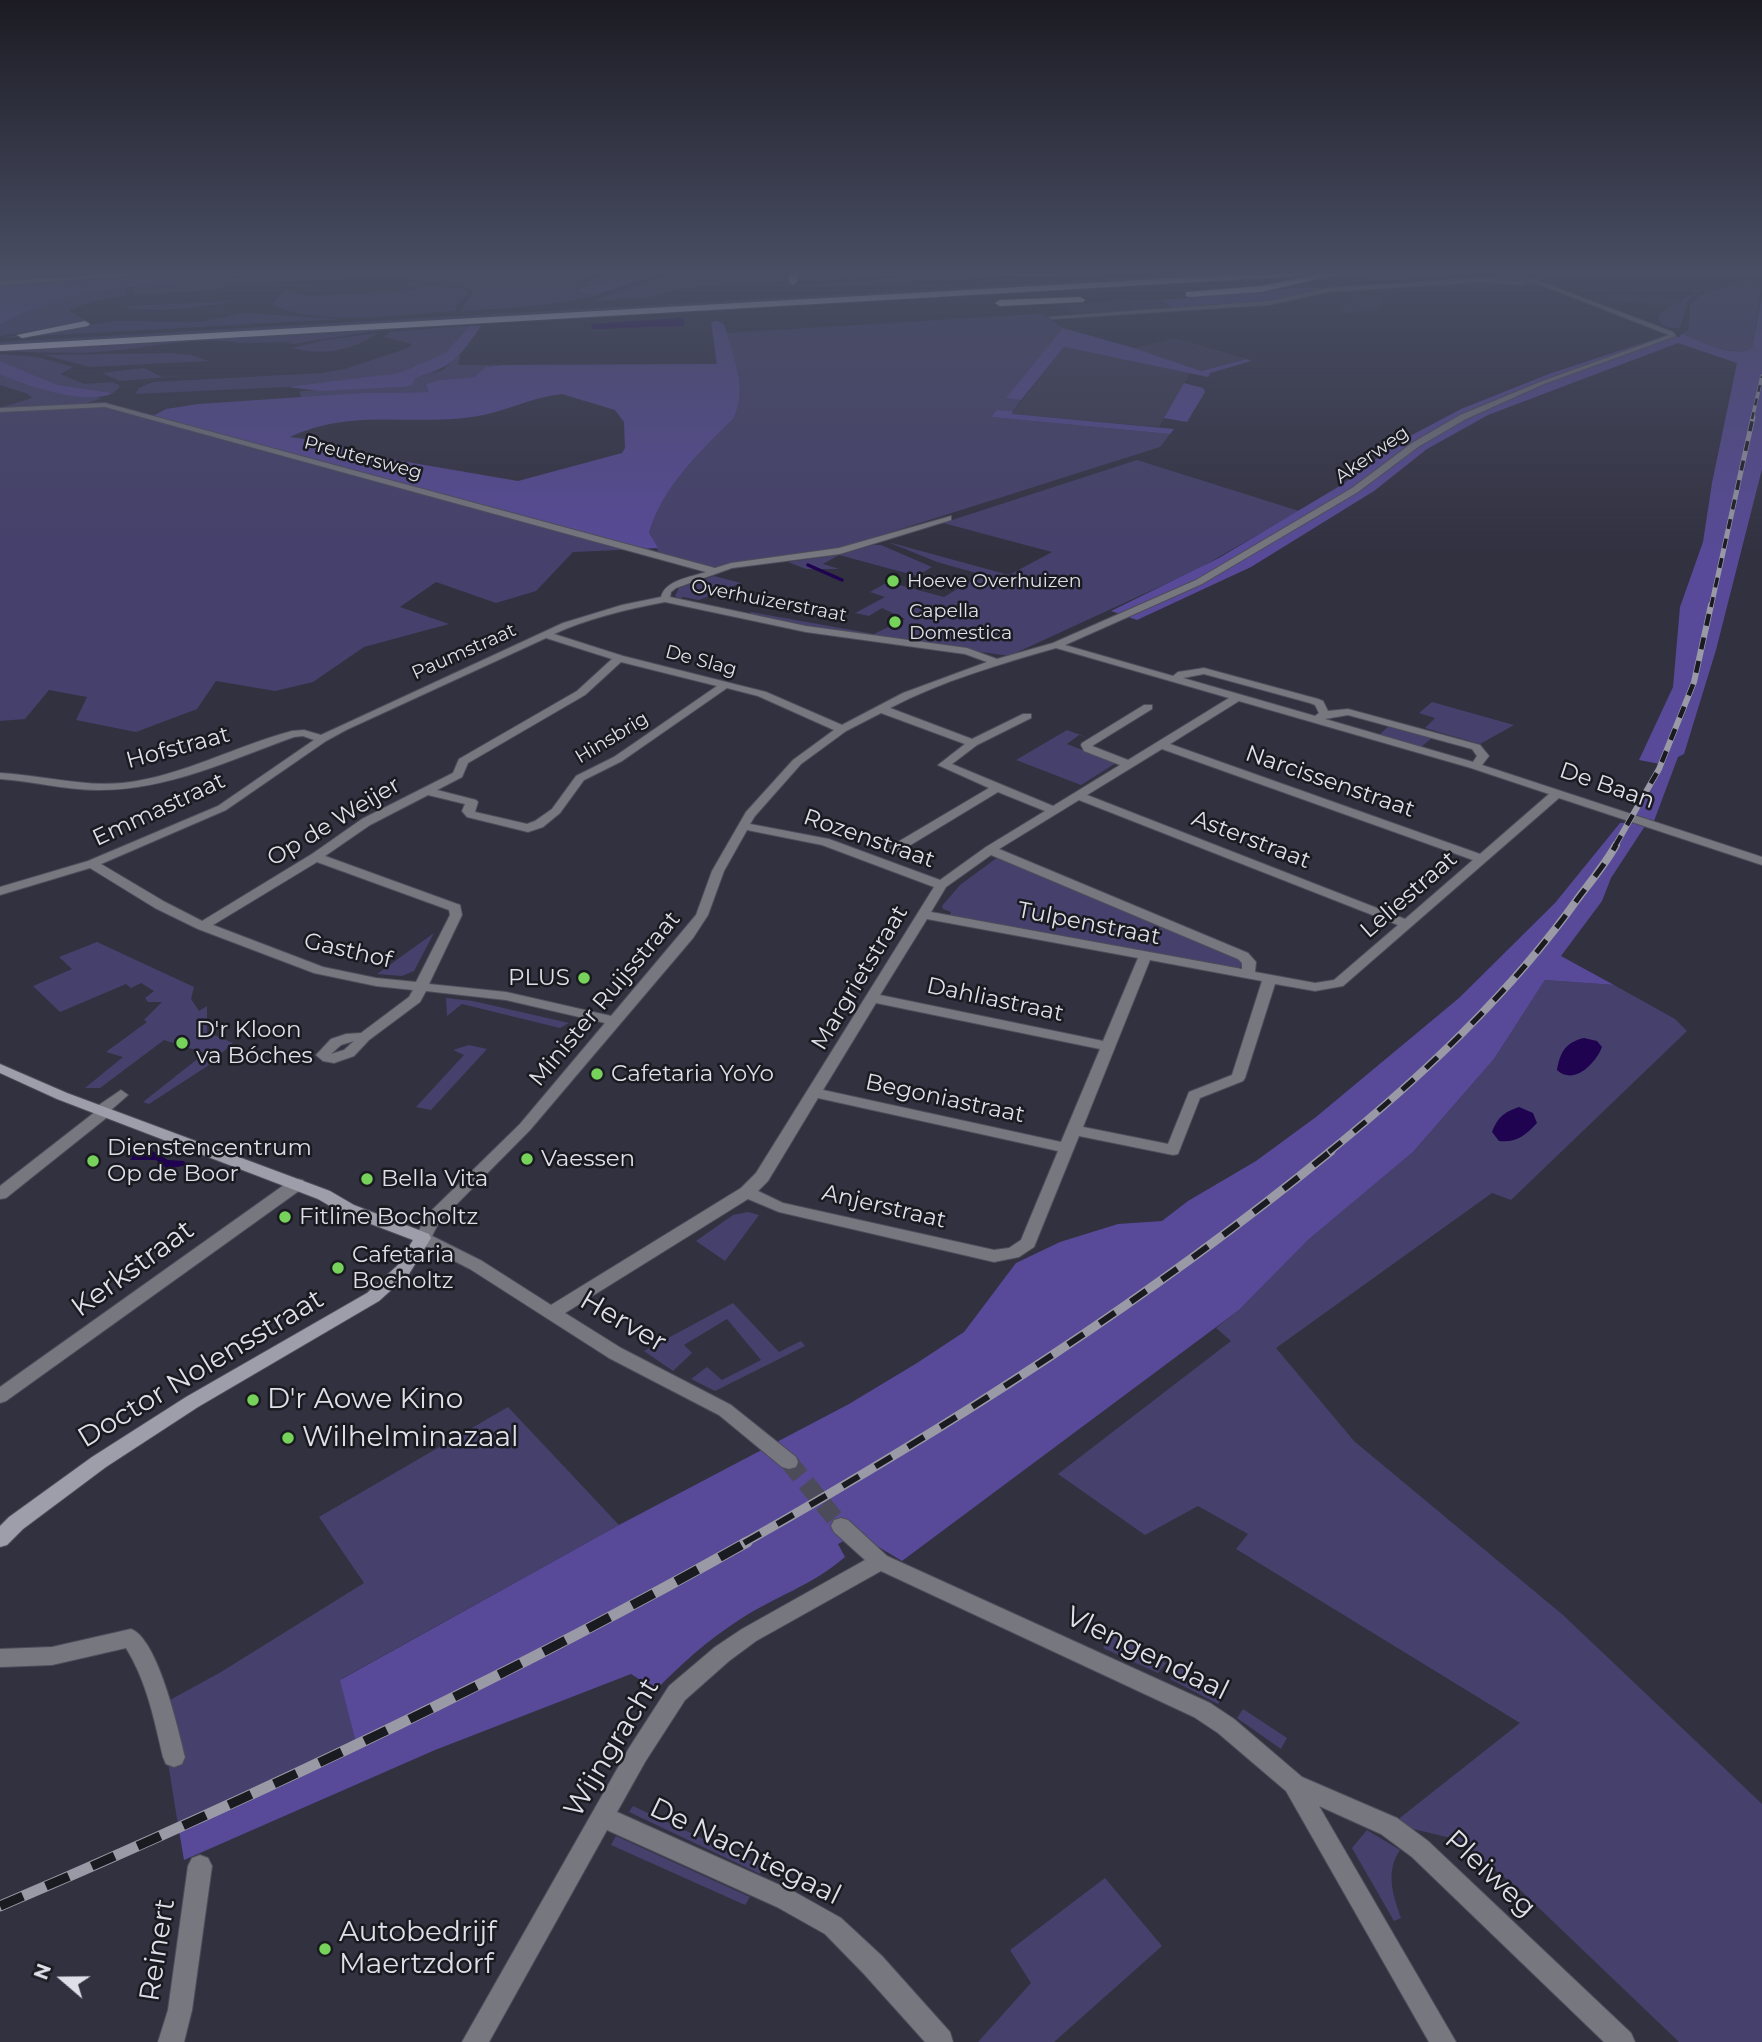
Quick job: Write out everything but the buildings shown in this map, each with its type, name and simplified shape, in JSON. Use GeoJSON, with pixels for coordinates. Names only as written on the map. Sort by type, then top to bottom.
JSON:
{"type":"FeatureCollection","features":[{"type":"Feature","properties":{"kind":"street","name":"Akerweg"},"geometry":{"type":"LineString","coordinates":[[1056,645],[1121,618],[1221,570],[1355,490],[1415,445],[1463,418],[1542,383],[1586,367]]}},
{"type":"Feature","properties":{"kind":"street","name":"Preutersweg"},"geometry":{"type":"LineString","coordinates":[[0,410],[105,405],[714,571]]}},
{"type":"Feature","properties":{"kind":"street","name":"Overhuizerstraat"},"geometry":{"type":"LineString","coordinates":[[668,592],[714,571],[735,565],[840,551],[948,519]]}},
{"type":"Feature","properties":{"kind":"street"},"geometry":{"type":"LineString","coordinates":[[664,559],[674,572],[668,592]]}},
{"type":"Feature","properties":{"kind":"street","name":"Overhuizerstraat"},"geometry":{"type":"LineString","coordinates":[[668,592],[806,629],[967,651],[996,662]]}},
{"type":"Feature","properties":{"kind":"street","name":"Paumstraat"},"geometry":{"type":"LineString","coordinates":[[322,739],[470,668],[578,621],[668,592]]}},
{"type":"Feature","properties":{"kind":"street","name":"De Slag"},"geometry":{"type":"LineString","coordinates":[[546,635],[619,658],[762,694],[842,729]]}},
{"type":"Feature","properties":{"kind":"street","name":"Minister Ruijsstraat"},"geometry":{"type":"LineString","coordinates":[[423,1238],[433,1219],[525,1127],[655,975],[702,915],[718,870],[742,826],[782,777],[819,744],[879,708],[943,680],[1056,645]]}},
{"type":"Feature","properties":{"kind":"street","name":"De Baan"},"geometry":{"type":"LineString","coordinates":[[1056,645],[1174,680],[1321,717],[1559,792],[1762,861]]}},
{"type":"Feature","properties":{"kind":"street","name":"Op de Weijer"},"geometry":{"type":"LineString","coordinates":[[203,926],[316,857],[366,822],[430,792],[458,775],[463,761],[581,693],[619,658]]}},
{"type":"Feature","properties":{"kind":"street","name":"De Baan"},"geometry":{"type":"LineString","coordinates":[[1174,680],[1188,672],[1210,672],[1319,703],[1321,717]]}},
{"type":"Feature","properties":{"kind":"street","name":"Hinsbrig"},"geometry":{"type":"LineString","coordinates":[[430,792],[472,802],[468,811],[471,815],[528,828],[556,811],[580,778],[618,759],[724,686]]}},
{"type":"Feature","properties":{"kind":"street","name":"Margrietstraat"},"geometry":{"type":"LineString","coordinates":[[551,1313],[747,1192],[762,1177],[941,885],[990,849],[1238,697]]}},
{"type":"Feature","properties":{"kind":"street"},"geometry":{"type":"LineString","coordinates":[[1129,764],[1088,749],[1086,745],[1148,707]]}},
{"type":"Feature","properties":{"kind":"street"},"geometry":{"type":"LineString","coordinates":[[879,708],[973,743]]}},
{"type":"Feature","properties":{"kind":"street","name":"De Baan"},"geometry":{"type":"LineString","coordinates":[[1321,717],[1356,713],[1476,747],[1483,756],[1475,766]]}},
{"type":"Feature","properties":{"kind":"street"},"geometry":{"type":"LineString","coordinates":[[1027,716],[973,743],[944,765],[1055,811]]}},
{"type":"Feature","properties":{"kind":"street","name":"Hofstraat"},"geometry":{"type":"LineString","coordinates":[[0,776],[95,787],[116,786],[158,779],[206,765],[292,734],[304,733],[322,739]]}},
{"type":"Feature","properties":{"kind":"street","name":"Emmastraat"},"geometry":{"type":"LineString","coordinates":[[0,891],[92,864],[222,808],[322,739]]}},
{"type":"Feature","properties":{"kind":"street","name":"Narcissenstraat"},"geometry":{"type":"LineString","coordinates":[[1162,745],[1483,859]]}},
{"type":"Feature","properties":{"kind":"street"},"geometry":{"type":"LineString","coordinates":[[895,849],[996,788]]}},
{"type":"Feature","properties":{"kind":"street","name":"Leliestraat"},"geometry":{"type":"LineString","coordinates":[[1270,979],[1315,987],[1338,983],[1559,792]]}},
{"type":"Feature","properties":{"kind":"street","name":"Asterstraat"},"geometry":{"type":"LineString","coordinates":[[1080,796],[1407,924]]}},
{"type":"Feature","properties":{"kind":"street","name":"Rozenstraat"},"geometry":{"type":"LineString","coordinates":[[742,826],[825,842],[941,885]]}},
{"type":"Feature","properties":{"kind":"street","name":"Tulpenstraat"},"geometry":{"type":"LineString","coordinates":[[990,849],[1243,956],[1249,962],[1248,975]]}},
{"type":"Feature","properties":{"kind":"street"},"geometry":{"type":"LineString","coordinates":[[316,857],[455,908],[456,915],[421,986],[409,1004],[364,1037]]}},
{"type":"Feature","properties":{"kind":"street","name":"Gasthof"},"geometry":{"type":"LineString","coordinates":[[92,864],[160,905],[203,926],[332,973],[376,982],[506,996],[613,1021]]}},
{"type":"Feature","properties":{"kind":"street","name":"Tulpenstraat"},"geometry":{"type":"LineString","coordinates":[[922,914],[1270,979]]}},
{"type":"Feature","properties":{"kind":"street"},"geometry":{"type":"LineString","coordinates":[[1066,1148],[1145,956]]}},
{"type":"Feature","properties":{"kind":"street"},"geometry":{"type":"LineString","coordinates":[[1074,1130],[1173,1150],[1194,1095],[1238,1078],[1270,979]]}},
{"type":"Feature","properties":{"kind":"street","name":"Dahliastraat"},"geometry":{"type":"LineString","coordinates":[[873,998],[1108,1046]]}},
{"type":"Feature","properties":{"kind":"street"},"geometry":{"type":"LineString","coordinates":[[0,1069],[297,1184],[348,1209],[423,1238]]}},
{"type":"Feature","properties":{"kind":"street","name":"Begoniastraat"},"geometry":{"type":"LineString","coordinates":[[815,1093],[1066,1148]]}},
{"type":"Feature","properties":{"kind":"street"},"geometry":{"type":"LineString","coordinates":[[0,1194],[121,1095]]}},
{"type":"Feature","properties":{"kind":"street","name":"Anjerstraat"},"geometry":{"type":"LineString","coordinates":[[747,1192],[779,1207],[994,1256],[1013,1252],[1028,1243],[1066,1148]]}},
{"type":"Feature","properties":{"kind":"street","name":"Kerkstraat"},"geometry":{"type":"LineString","coordinates":[[0,1396],[297,1184]]}},
{"type":"Feature","properties":{"kind":"street","name":"Herver"},"geometry":{"type":"LineString","coordinates":[[423,1238],[476,1265],[615,1353],[724,1410],[789,1462]]}},
{"type":"Feature","properties":{"kind":"street","name":"Doctor Nolensstraat"},"geometry":{"type":"LineString","coordinates":[[0,1539],[16,1523],[99,1462],[192,1402],[373,1297],[403,1270],[423,1238]]}},
{"type":"Feature","properties":{"kind":"street"},"geometry":{"type":"LineString","coordinates":[[841,1526],[880,1562]]}},
{"type":"Feature","properties":{"kind":"street","name":"Vlengendaal"},"geometry":{"type":"LineString","coordinates":[[880,1562],[1194,1705],[1226,1726],[1294,1784],[1443,2042]]}},
{"type":"Feature","properties":{"kind":"street","name":"Wijngracht"},"geometry":{"type":"LineString","coordinates":[[475,2042],[655,1724],[677,1693],[699,1672],[749,1635],[880,1562]]}},
{"type":"Feature","properties":{"kind":"street"},"geometry":{"type":"LineString","coordinates":[[0,1658],[52,1656],[131,1638],[147,1661],[174,1757]]}},
{"type":"Feature","properties":{"kind":"street","name":"Pleiweg"},"geometry":{"type":"LineString","coordinates":[[1294,1784],[1388,1826],[1420,1849],[1622,2042]]}},
{"type":"Feature","properties":{"kind":"street","name":"De Nachtegaal"},"geometry":{"type":"LineString","coordinates":[[604,1817],[785,1899],[833,1926],[873,1965],[941,2041]]}},
{"type":"Feature","properties":{"kind":"street","name":"Reinert"},"geometry":{"type":"LineString","coordinates":[[171,2042],[180,2010],[200,1866]]}},
{"type":"Feature","properties":{"kind":"shaded area"},"geometry":{"type":"Polygon","coordinates":[[[0,367],[15,367],[58,385],[113,393],[102,396],[72,396],[41,389],[0,374],[0,367]]]}},
{"type":"Feature","properties":{"kind":"shaded area"},"geometry":{"type":"Polygon","coordinates":[[[15,367],[72,367],[60,374],[84,384],[112,382],[119,385],[119,388],[113,393],[58,385],[15,367]]]}},
{"type":"Feature","properties":{"kind":"shaded area"},"geometry":{"type":"Polygon","coordinates":[[[412,367],[399,373],[307,386],[135,394],[139,388],[153,382],[322,373],[345,369],[412,367]]]}},
{"type":"Feature","properties":{"kind":"shaded area"},"geometry":{"type":"Polygon","coordinates":[[[412,367],[442,367],[415,378],[412,385],[403,387],[320,391],[288,387],[399,373],[412,367]]]}},
{"type":"Feature","properties":{"kind":"shaded area"},"geometry":{"type":"Polygon","coordinates":[[[446,367],[486,367],[474,377],[427,384],[430,392],[361,393],[301,399],[300,391],[403,387],[415,378],[446,367]]]}},
{"type":"Feature","properties":{"kind":"shaded area"},"geometry":{"type":"Polygon","coordinates":[[[486,367],[736,367],[738,408],[733,419],[683,471],[663,500],[649,533],[658,548],[640,549],[153,416],[166,409],[198,404],[361,393],[429,392],[426,384],[474,377],[486,367]],[[562,394],[472,417],[358,420],[313,428],[290,437],[327,442],[372,456],[518,481],[622,453],[625,448],[624,422],[615,410],[562,394]]]}},
{"type":"Feature","properties":{"kind":"shaded area"},"geometry":{"type":"Polygon","coordinates":[[[736,367],[1032,367],[1007,398],[1021,400],[1013,411],[997,410],[992,417],[1170,434],[1160,447],[841,548],[713,569],[660,555],[649,533],[655,516],[683,471],[733,419],[739,398],[736,367]]]}},
{"type":"Feature","properties":{"kind":"shaded area"},"geometry":{"type":"Polygon","coordinates":[[[1031,367],[1048,367],[1021,400],[1006,398],[1031,367]]]}},
{"type":"Feature","properties":{"kind":"shaded area"},"geometry":{"type":"Polygon","coordinates":[[[1048,367],[1162,367],[1190,373],[1159,427],[1011,414],[1048,367]]]}},
{"type":"Feature","properties":{"kind":"shaded area"},"geometry":{"type":"Polygon","coordinates":[[[1161,367],[1190,367],[1201,371],[1229,367],[1210,373],[1208,377],[1161,367]]]}},
{"type":"Feature","properties":{"kind":"shaded area"},"geometry":{"type":"Polygon","coordinates":[[[1190,367],[1215,367],[1201,371],[1190,367]]]}},
{"type":"Feature","properties":{"kind":"shaded area"},"geometry":{"type":"Polygon","coordinates":[[[1569,367],[1614,367],[1488,415],[1427,449],[1374,491],[1251,567],[1137,620],[1111,611],[1219,558],[1343,484],[1397,443],[1461,409],[1569,367]]]}},
{"type":"Feature","properties":{"kind":"shaded area"},"geometry":{"type":"Polygon","coordinates":[[[1736,367],[1762,367],[1762,469],[1716,650],[1684,754],[1678,757],[1654,821],[1635,815],[1660,764],[1639,760],[1673,687],[1680,607],[1703,542],[1712,483],[1736,367]]]}},
{"type":"Feature","properties":{"kind":"shaded area"},"geometry":{"type":"Polygon","coordinates":[[[144,368],[162,377],[205,374],[120,381],[102,373],[144,368]]]}},
{"type":"Feature","properties":{"kind":"shaded area"},"geometry":{"type":"Polygon","coordinates":[[[0,374],[43,389],[102,398],[85,404],[0,408],[32,398],[28,394],[0,385],[0,374]]]}},
{"type":"Feature","properties":{"kind":"shaded area"},"geometry":{"type":"Polygon","coordinates":[[[1184,383],[1203,388],[1205,392],[1187,422],[1164,418],[1184,383]]]}},
{"type":"Feature","properties":{"kind":"shaded area"},"geometry":{"type":"Polygon","coordinates":[[[114,406],[640,549],[573,552],[536,591],[496,603],[436,582],[400,607],[449,624],[364,647],[313,682],[275,691],[216,681],[197,709],[136,732],[76,720],[87,697],[49,690],[25,719],[0,721],[0,412],[114,406]]]}},
{"type":"Feature","properties":{"kind":"shaded area"},"geometry":{"type":"Polygon","coordinates":[[[997,410],[1013,411],[1012,414],[1174,429],[1170,434],[991,417],[997,410]]]}},
{"type":"Feature","properties":{"kind":"shaded area"},"geometry":{"type":"Polygon","coordinates":[[[1137,460],[1299,511],[1198,569],[1009,656],[804,626],[748,615],[751,612],[874,634],[905,619],[882,608],[869,616],[855,613],[885,597],[870,592],[888,582],[944,597],[959,588],[955,586],[961,583],[941,577],[934,581],[925,578],[939,576],[968,581],[987,576],[937,562],[888,542],[1009,575],[1052,552],[943,523],[1137,460]]]}},
{"type":"Feature","properties":{"kind":"shaded area"},"geometry":{"type":"Polygon","coordinates":[[[881,545],[932,567],[917,576],[839,555],[823,564],[839,569],[806,569],[788,562],[838,555],[881,545]]]}},
{"type":"Feature","properties":{"kind":"shaded area"},"geometry":{"type":"Polygon","coordinates":[[[714,576],[741,583],[699,600],[683,597],[679,599],[675,596],[679,588],[714,576]]]}},
{"type":"Feature","properties":{"kind":"shaded area"},"geometry":{"type":"Polygon","coordinates":[[[1432,702],[1514,725],[1480,744],[1425,728],[1435,718],[1419,713],[1432,702]]]}},
{"type":"Feature","properties":{"kind":"shaded area"},"geometry":{"type":"Polygon","coordinates":[[[1389,726],[1432,738],[1421,747],[1379,735],[1389,726]]]}},
{"type":"Feature","properties":{"kind":"shaded area"},"geometry":{"type":"Polygon","coordinates":[[[1067,730],[1089,738],[1079,735],[1067,744],[1116,763],[1081,785],[1016,760],[1067,730]]]}},
{"type":"Feature","properties":{"kind":"shaded area"},"geometry":{"type":"Polygon","coordinates":[[[1632,822],[1645,826],[1611,878],[1602,901],[1561,956],[1614,985],[1545,980],[1494,1059],[1413,1152],[1308,1240],[1239,1310],[902,1561],[857,1534],[838,1544],[845,1557],[833,1567],[728,1628],[695,1653],[656,1690],[631,1674],[435,1750],[184,1860],[178,1825],[221,1807],[355,1739],[340,1680],[619,1525],[849,1404],[917,1363],[964,1332],[1016,1263],[1060,1242],[1118,1224],[1162,1221],[1188,1201],[1256,1161],[1316,1117],[1459,998],[1555,903],[1620,823],[1632,822]]]}},
{"type":"Feature","properties":{"kind":"shaded area"},"geometry":{"type":"Polygon","coordinates":[[[998,857],[1231,954],[1242,961],[1243,966],[1238,968],[950,915],[951,912],[943,909],[942,906],[960,885],[998,857]]]}},
{"type":"Feature","properties":{"kind":"shaded area"},"geometry":{"type":"Polygon","coordinates":[[[434,933],[414,971],[402,976],[377,974],[434,933]]]}},
{"type":"Feature","properties":{"kind":"shaded area"},"geometry":{"type":"Polygon","coordinates":[[[97,942],[194,987],[191,999],[199,1011],[207,1006],[207,1032],[233,1043],[206,1067],[149,1104],[143,1102],[205,1053],[164,1040],[100,1088],[85,1088],[123,1057],[106,1052],[147,1022],[144,1020],[162,1002],[148,1002],[145,998],[154,991],[141,983],[131,988],[126,984],[60,1012],[33,986],[72,969],[59,957],[97,942]]]}},
{"type":"Feature","properties":{"kind":"shaded area"},"geometry":{"type":"Polygon","coordinates":[[[1545,980],[1614,985],[1675,1019],[1687,1031],[1511,1200],[1492,1193],[1276,1348],[1354,1441],[1563,1615],[1762,1804],[1762,2042],[1679,2042],[1517,1887],[1455,1839],[1405,1827],[1396,1821],[1520,1723],[1236,1549],[1248,1534],[1198,1506],[1145,1535],[1058,1474],[1231,1341],[1216,1328],[1239,1310],[1308,1240],[1413,1152],[1494,1059],[1545,980]]]}},
{"type":"Feature","properties":{"kind":"shaded area"},"geometry":{"type":"Polygon","coordinates":[[[446,998],[473,1001],[569,1023],[560,1028],[462,1004],[447,1016],[446,998]]]}},
{"type":"Feature","properties":{"kind":"shaded area"},"geometry":{"type":"Polygon","coordinates":[[[1584,1038],[1597,1041],[1602,1047],[1590,1066],[1570,1075],[1557,1070],[1565,1049],[1584,1038]]]}},
{"type":"Feature","properties":{"kind":"shaded area"},"geometry":{"type":"Polygon","coordinates":[[[469,1045],[487,1049],[431,1110],[416,1107],[464,1055],[453,1050],[469,1045]]]}},
{"type":"Feature","properties":{"kind":"shaded area"},"geometry":{"type":"Polygon","coordinates":[[[1519,1107],[1533,1113],[1537,1123],[1520,1138],[1499,1141],[1492,1132],[1497,1122],[1505,1113],[1519,1107]]]}},
{"type":"Feature","properties":{"kind":"shaded area"},"geometry":{"type":"Polygon","coordinates":[[[149,1149],[168,1160],[184,1161],[187,1165],[167,1169],[156,1160],[130,1160],[135,1152],[149,1149]]]}},
{"type":"Feature","properties":{"kind":"shaded area"},"geometry":{"type":"Polygon","coordinates":[[[748,1212],[759,1215],[725,1261],[696,1241],[733,1215],[748,1212]]]}},
{"type":"Feature","properties":{"kind":"shaded area"},"geometry":{"type":"Polygon","coordinates":[[[733,1303],[779,1352],[801,1341],[805,1346],[715,1391],[691,1379],[707,1367],[722,1380],[761,1360],[727,1319],[684,1345],[692,1353],[673,1371],[644,1351],[733,1303]]]}},
{"type":"Feature","properties":{"kind":"shaded area"},"geometry":{"type":"Polygon","coordinates":[[[508,1407],[619,1525],[341,1679],[355,1739],[221,1807],[178,1825],[159,1706],[221,1672],[364,1583],[319,1517],[508,1407]]]}},
{"type":"Feature","properties":{"kind":"shaded area"},"geometry":{"type":"Polygon","coordinates":[[[1113,1633],[1166,1663],[1158,1673],[1103,1648],[1113,1633]]]}},
{"type":"Feature","properties":{"kind":"shaded area"},"geometry":{"type":"Polygon","coordinates":[[[1180,1667],[1224,1696],[1218,1704],[1170,1679],[1180,1667]]]}},
{"type":"Feature","properties":{"kind":"shaded area"},"geometry":{"type":"Polygon","coordinates":[[[1243,1709],[1287,1738],[1281,1749],[1237,1718],[1243,1709]]]}},
{"type":"Feature","properties":{"kind":"shaded area"},"geometry":{"type":"Polygon","coordinates":[[[633,1806],[763,1867],[760,1874],[629,1812],[633,1806]]]}},
{"type":"Feature","properties":{"kind":"shaded area"},"geometry":{"type":"Polygon","coordinates":[[[1367,1830],[1400,1850],[1393,1866],[1392,1884],[1401,1918],[1394,1921],[1352,1848],[1367,1830]]]}},
{"type":"Feature","properties":{"kind":"shaded area"},"geometry":{"type":"Polygon","coordinates":[[[616,1836],[750,1897],[745,1905],[611,1845],[616,1836]]]}},
{"type":"Feature","properties":{"kind":"shaded area"},"geometry":{"type":"Polygon","coordinates":[[[1105,1878],[1162,1946],[1054,2042],[978,2042],[1031,1983],[1010,1950],[1105,1878]]]}},
{"type":"Feature","properties":{"kind":"waterway"},"geometry":{"type":"LineString","coordinates":[[808,565],[842,580]]}},
{"type":"Feature","properties":{"kind":"tunnel"},"geometry":{"type":"LineString","coordinates":[[789,1462],[841,1526]]}},
{"type":"Feature","properties":{"kind":"railway"},"geometry":{"type":"LineString","coordinates":[[1752,419],[1762,376]]}},
{"type":"Feature","properties":{"kind":"railway"},"geometry":{"type":"LineString","coordinates":[[1711,607],[1753,417]]}},
{"type":"Feature","properties":{"kind":"railway"},"geometry":{"type":"LineString","coordinates":[[1615,846],[1659,769],[1694,682],[1711,605]]}},
{"type":"Feature","properties":{"kind":"railway"},"geometry":{"type":"LineString","coordinates":[[1329,1152],[1430,1064],[1494,1001],[1552,933],[1616,845]]}},
{"type":"Feature","properties":{"kind":"railway"},"geometry":{"type":"LineString","coordinates":[[744,1543],[896,1454],[1046,1359],[1191,1259],[1331,1151]]}},
{"type":"Feature","properties":{"kind":"railway"},"geometry":{"type":"LineString","coordinates":[[0,1906],[285,1779],[379,1734],[564,1641],[747,1542]]}},
{"type":"Feature","properties":{"kind":"place","name":"Hoeve Overhuizen"},"geometry":{"type":"Point","coordinates":[893,581]}},
{"type":"Feature","properties":{"kind":"place","name":"Capella Domestica"},"geometry":{"type":"Point","coordinates":[895,622]}},
{"type":"Feature","properties":{"kind":"place","name":"PLUS"},"geometry":{"type":"Point","coordinates":[584,978]}},
{"type":"Feature","properties":{"kind":"place","name":"D'r Kloon va Bóches"},"geometry":{"type":"Point","coordinates":[182,1043]}},
{"type":"Feature","properties":{"kind":"place","name":"Cafetaria YoYo"},"geometry":{"type":"Point","coordinates":[597,1074]}},
{"type":"Feature","properties":{"kind":"place","name":"Vaessen"},"geometry":{"type":"Point","coordinates":[527,1159]}},
{"type":"Feature","properties":{"kind":"place","name":"Dienstencentrum Op de Boor"},"geometry":{"type":"Point","coordinates":[93,1161]}},
{"type":"Feature","properties":{"kind":"place","name":"Bella Vita"},"geometry":{"type":"Point","coordinates":[367,1179]}},
{"type":"Feature","properties":{"kind":"place","name":"Fitline Bocholtz"},"geometry":{"type":"Point","coordinates":[285,1217]}},
{"type":"Feature","properties":{"kind":"place","name":"Cafetaria Bocholtz"},"geometry":{"type":"Point","coordinates":[338,1268]}},
{"type":"Feature","properties":{"kind":"place","name":"D'r Aowe Kino"},"geometry":{"type":"Point","coordinates":[253,1400]}},
{"type":"Feature","properties":{"kind":"place","name":"Wilhelminazaal"},"geometry":{"type":"Point","coordinates":[288,1438]}},
{"type":"Feature","properties":{"kind":"place","name":"Autobedrijf Maertzdorf"},"geometry":{"type":"Point","coordinates":[325,1949]}}]}
